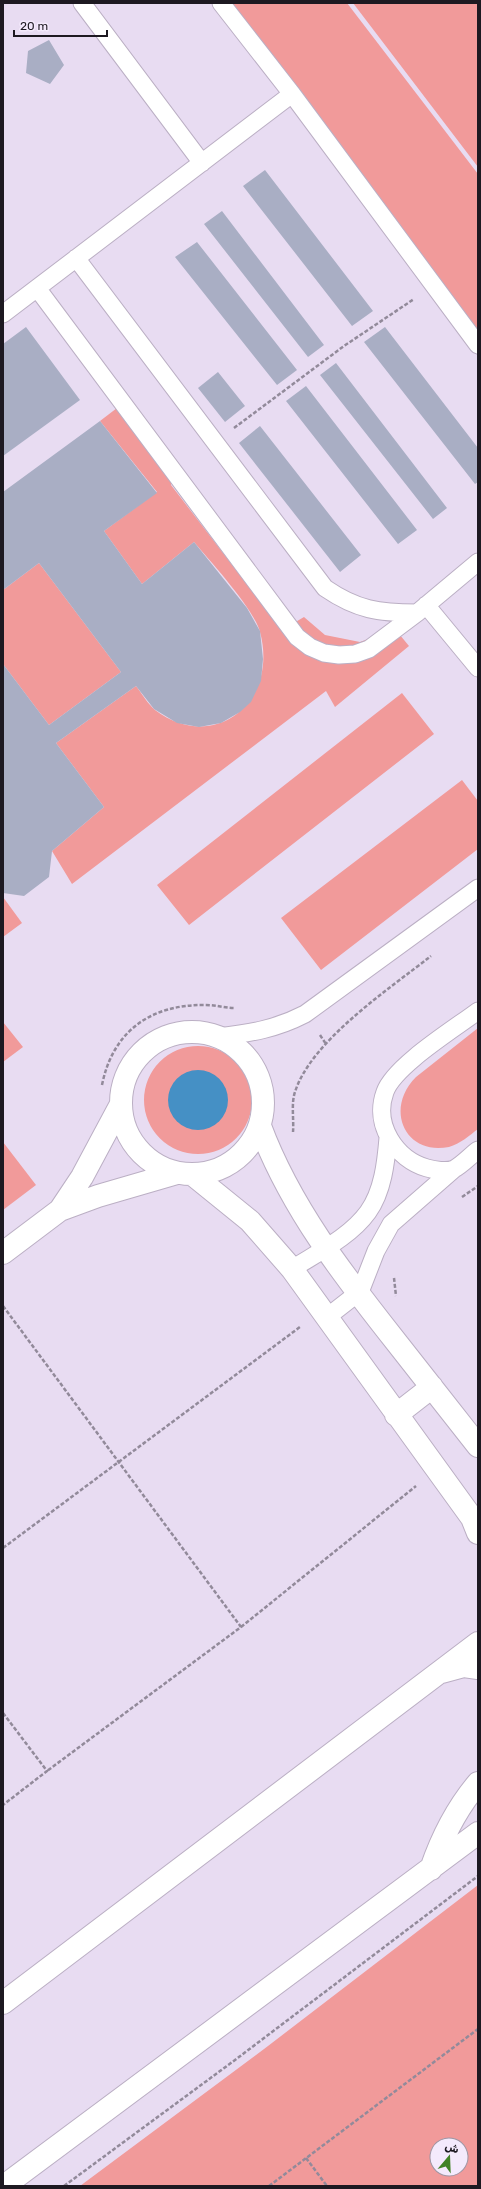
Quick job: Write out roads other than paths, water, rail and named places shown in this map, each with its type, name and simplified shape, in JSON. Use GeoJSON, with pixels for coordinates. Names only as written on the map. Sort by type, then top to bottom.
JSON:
{"type":"FeatureCollection","features":[{"type":"Feature","properties":{"kind":"street"},"geometry":{"type":"LineString","coordinates":[[3,1253],[60,1210],[98,1196],[185,1173],[214,1170],[234,1160],[249,1145],[260,1126],[263,1099],[257,1073],[241,1051],[218,1037],[195,1032],[172,1034],[150,1045],[133,1061],[123,1083],[120,1106],[125,1130],[138,1149],[156,1164],[185,1173],[250,1221],[292,1269],[396,1415],[472,1518],[478,1533]]}},
{"type":"Feature","properties":{"kind":"street"},"geometry":{"type":"LineString","coordinates":[[60,1210],[82,1177],[120,1106]]}},
{"type":"Feature","properties":{"kind":"street"},"geometry":{"type":"LineString","coordinates":[[260,1126],[284,1183],[326,1248],[358,1294],[478,1446]]}},
{"type":"Feature","properties":{"kind":"street"},"geometry":{"type":"LineString","coordinates":[[396,1415],[432,1387]]}},
{"type":"Feature","properties":{"kind":"street"},"geometry":{"type":"LineString","coordinates":[[3,2003],[436,1675],[477,1641]]}},
{"type":"Feature","properties":{"kind":"street"},"geometry":{"type":"LineString","coordinates":[[436,1675],[450,1668],[464,1666],[478,1668]]}},
{"type":"Feature","properties":{"kind":"street"},"geometry":{"type":"LineString","coordinates":[[431,1869],[440,1843],[452,1818],[478,1783]]}},
{"type":"Feature","properties":{"kind":"street"},"geometry":{"type":"LineString","coordinates":[[4,2186],[478,1833]]}},
{"type":"Feature","properties":{"kind":"lane"},"geometry":{"type":"LineString","coordinates":[[82,3],[202,163]]}},
{"type":"Feature","properties":{"kind":"lane"},"geometry":{"type":"LineString","coordinates":[[221,3],[292,94],[478,346]]}},
{"type":"Feature","properties":{"kind":"lane"},"geometry":{"type":"LineString","coordinates":[[3,314],[292,94]]}},
{"type":"Feature","properties":{"kind":"lane"},"geometry":{"type":"LineString","coordinates":[[76,258],[325,588],[341,599],[359,608],[377,612],[422,609]]}},
{"type":"Feature","properties":{"kind":"lane"},"geometry":{"type":"LineString","coordinates":[[37,288],[297,637],[310,647],[324,653],[339,655],[355,654],[369,649],[422,609],[478,562]]}},
{"type":"Feature","properties":{"kind":"lane"},"geometry":{"type":"LineString","coordinates":[[422,609],[478,668]]}},
{"type":"Feature","properties":{"kind":"lane"},"geometry":{"type":"LineString","coordinates":[[218,1037],[253,1033],[284,1025],[305,1014],[478,888]]}},
{"type":"Feature","properties":{"kind":"lane"},"geometry":{"type":"LineString","coordinates":[[454,1169],[434,1170],[416,1165],[400,1154],[388,1138],[382,1115],[384,1092],[396,1072],[478,1011]]}},
{"type":"Feature","properties":{"kind":"lane"},"geometry":{"type":"LineString","coordinates":[[292,1269],[326,1248],[357,1225],[369,1211],[377,1194],[382,1176],[388,1138]]}},
{"type":"Feature","properties":{"kind":"lane"},"geometry":{"type":"LineString","coordinates":[[326,1318],[358,1294],[382,1240],[392,1224],[454,1169],[478,1150]]}},
{"type":"Feature","properties":{"kind":"water"},"geometry":{"type":"Polygon","coordinates":[[[198,1070],[215,1075],[223,1083],[228,1100],[223,1117],[215,1125],[198,1130],[181,1125],[173,1117],[168,1100],[173,1083],[181,1075],[198,1070]]]}}]}
